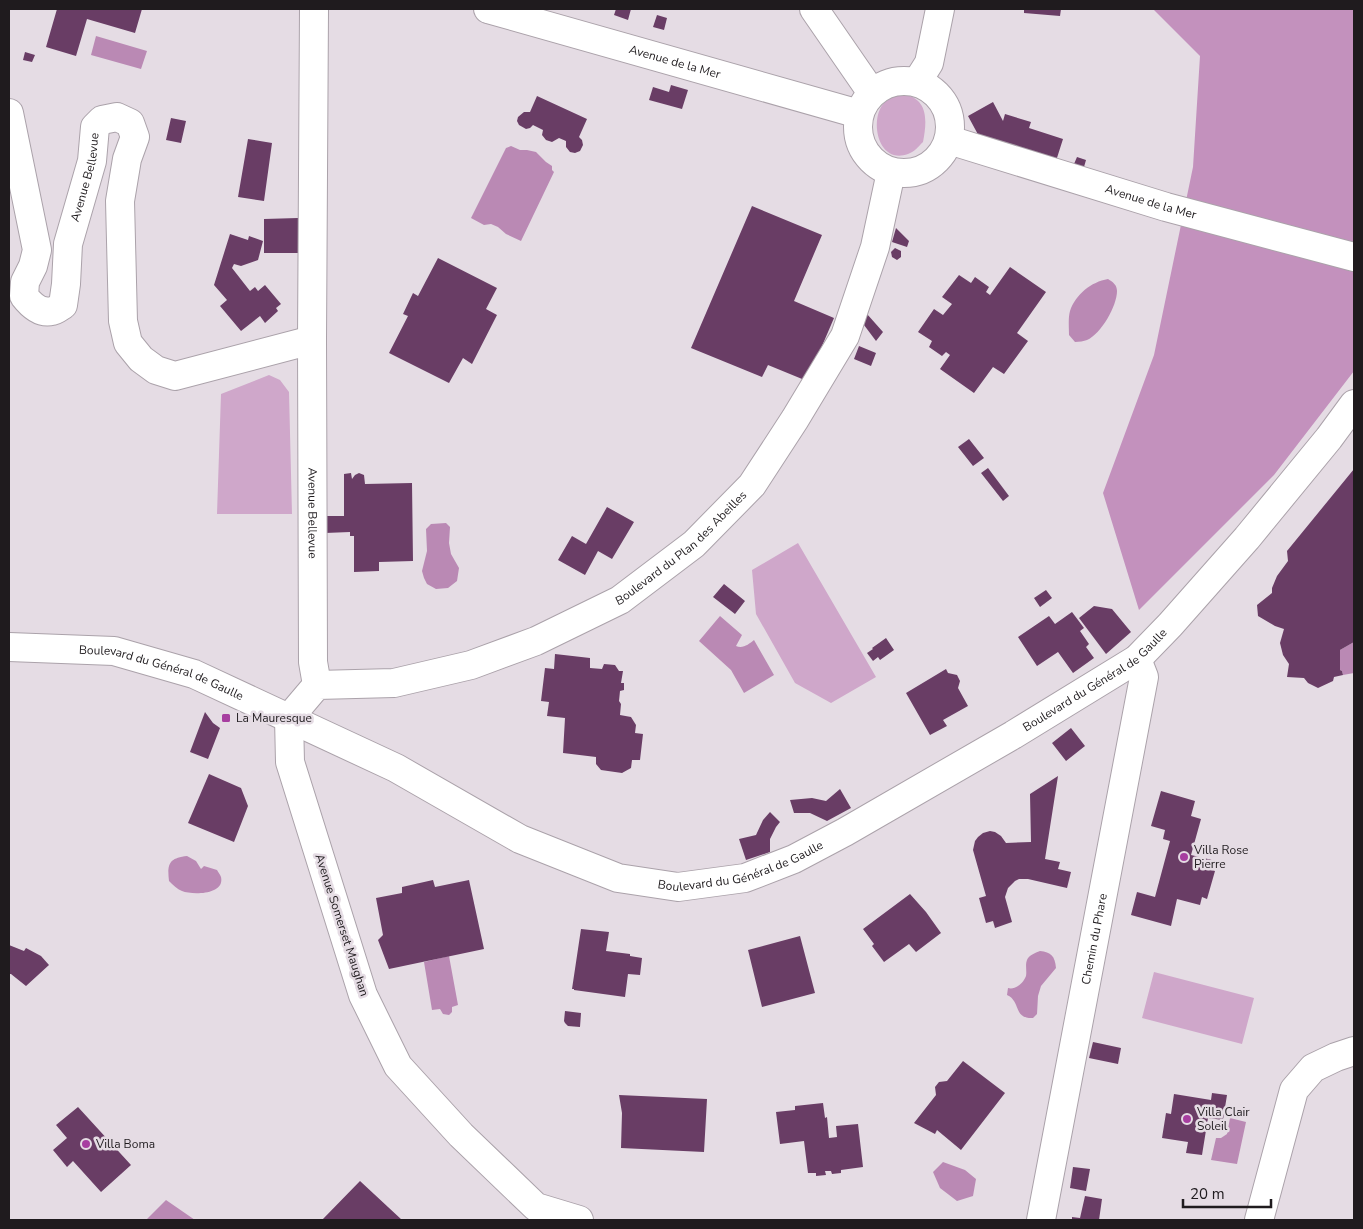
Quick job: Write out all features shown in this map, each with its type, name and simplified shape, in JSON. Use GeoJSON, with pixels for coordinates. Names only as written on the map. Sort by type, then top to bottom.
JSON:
{"type":"FeatureCollection","features":[{"type":"Feature","properties":{"kind":"street","name":"Avenue Bellevue"},"geometry":{"type":"LineString","coordinates":[[314,9],[312,662],[317,685]]}},
{"type":"Feature","properties":{"kind":"street","name":"Avenue de la Mer"},"geometry":{"type":"LineString","coordinates":[[488,9],[866,104]]}},
{"type":"Feature","properties":{"kind":"street"},"geometry":{"type":"LineString","coordinates":[[814,9],[866,104]]}},
{"type":"Feature","properties":{"kind":"street"},"geometry":{"type":"LineString","coordinates":[[917,82],[930,63],[940,9]]}},
{"type":"Feature","properties":{"kind":"street"},"geometry":{"type":"LineString","coordinates":[[901,80],[917,82],[931,89],[941,99],[948,112],[951,126],[949,140],[942,154],[932,164],[920,171],[905,174],[891,172],[877,166],[867,156],[860,143],[857,128],[866,104],[885,84],[901,80]]}},
{"type":"Feature","properties":{"kind":"street","name":"Avenue Bellevue"},"geometry":{"type":"LineString","coordinates":[[9,113],[37,250],[33,266],[25,282],[24,296],[31,306],[53,312],[63,305],[68,244],[92,161],[95,127],[102,120],[117,117],[130,123],[135,137],[127,159],[120,201],[123,321],[128,343],[141,359],[156,370],[175,376],[312,340]]}},
{"type":"Feature","properties":{"kind":"street","name":"Avenue de la Mer"},"geometry":{"type":"LineString","coordinates":[[949,140],[1166,207],[1354,257]]}},
{"type":"Feature","properties":{"kind":"street","name":"Boulevard du Plan des Abeilles"},"geometry":{"type":"LineString","coordinates":[[317,685],[394,682],[471,665],[536,641],[620,600],[694,544],[752,485],[796,419],[845,336],[875,247],[891,172]]}},
{"type":"Feature","properties":{"kind":"street","name":"Boulevard du Général de Gaulle"},"geometry":{"type":"LineString","coordinates":[[9,647],[114,651],[194,674],[396,768],[520,839],[618,878],[678,887],[745,878],[794,859],[845,832],[1013,735],[1137,659],[1248,538],[1354,404]]}},
{"type":"Feature","properties":{"kind":"street","name":"Chemin du Phare"},"geometry":{"type":"LineString","coordinates":[[1041,1220],[1144,677],[1137,659]]}},
{"type":"Feature","properties":{"kind":"street"},"geometry":{"type":"LineString","coordinates":[[289,718],[317,685]]}},
{"type":"Feature","properties":{"kind":"street","name":"Avenue Somerset Maughan"},"geometry":{"type":"LineString","coordinates":[[289,718],[290,762],[363,995],[398,1066],[461,1135],[536,1207],[579,1220]]}},
{"type":"Feature","properties":{"kind":"street"},"geometry":{"type":"LineString","coordinates":[[1259,1220],[1294,1090],[1313,1068],[1354,1051]]}},
{"type":"Feature","properties":{"kind":"shaded area"},"geometry":{"type":"Polygon","coordinates":[[[1153,9],[1354,9],[1354,371],[1274,475],[1139,610],[1103,493],[1154,355],[1193,167],[1200,56],[1153,9]]]}},
{"type":"Feature","properties":{"kind":"shaded area"},"geometry":{"type":"Polygon","coordinates":[[[96,36],[147,51],[141,69],[91,55],[96,36]]]}},
{"type":"Feature","properties":{"kind":"shaded area"},"geometry":{"type":"Polygon","coordinates":[[[902,94],[911,96],[922,105],[925,126],[923,142],[912,152],[899,156],[891,154],[880,142],[877,125],[880,109],[884,103],[902,94]]]}},
{"type":"Feature","properties":{"kind":"shaded area"},"geometry":{"type":"Polygon","coordinates":[[[511,146],[520,150],[536,152],[552,166],[554,172],[521,241],[506,234],[498,227],[491,224],[484,225],[471,218],[506,148],[511,146]]]}},
{"type":"Feature","properties":{"kind":"shaded area"},"geometry":{"type":"Polygon","coordinates":[[[1108,279],[1117,289],[1111,312],[1103,326],[1092,337],[1075,342],[1069,335],[1069,317],[1076,299],[1090,286],[1108,279]]]}},
{"type":"Feature","properties":{"kind":"shaded area"},"geometry":{"type":"Polygon","coordinates":[[[269,375],[280,380],[289,392],[292,514],[217,514],[221,394],[269,375]]]}},
{"type":"Feature","properties":{"kind":"shaded area"},"geometry":{"type":"Polygon","coordinates":[[[446,523],[450,527],[449,543],[451,554],[459,568],[457,581],[448,588],[436,589],[427,584],[422,571],[427,551],[426,529],[431,524],[446,523]]]}},
{"type":"Feature","properties":{"kind":"shaded area"},"geometry":{"type":"Polygon","coordinates":[[[798,543],[876,677],[831,703],[795,683],[756,614],[752,570],[798,543]]]}},
{"type":"Feature","properties":{"kind":"shaded area"},"geometry":{"type":"Polygon","coordinates":[[[720,616],[742,635],[736,646],[743,646],[754,640],[774,675],[744,693],[731,670],[699,641],[720,616]]]}},
{"type":"Feature","properties":{"kind":"shaded area"},"geometry":{"type":"Polygon","coordinates":[[[1354,642],[1354,673],[1343,675],[1340,670],[1340,650],[1354,642]]]}},
{"type":"Feature","properties":{"kind":"shaded area"},"geometry":{"type":"Polygon","coordinates":[[[187,856],[196,861],[201,869],[204,866],[217,870],[221,877],[221,883],[218,887],[207,892],[187,892],[178,889],[169,881],[168,870],[170,863],[176,858],[187,856]]]}},
{"type":"Feature","properties":{"kind":"shaded area"},"geometry":{"type":"Polygon","coordinates":[[[1040,951],[1052,955],[1056,968],[1041,986],[1038,996],[1037,1014],[1033,1018],[1027,1018],[1022,1016],[1014,1001],[1007,995],[1008,988],[1019,986],[1023,982],[1026,976],[1028,958],[1040,951]]]}},
{"type":"Feature","properties":{"kind":"shaded area"},"geometry":{"type":"Polygon","coordinates":[[[449,956],[458,1005],[452,1007],[452,1012],[449,1015],[443,1014],[440,1009],[432,1010],[424,962],[449,956]]]}},
{"type":"Feature","properties":{"kind":"shaded area"},"geometry":{"type":"Polygon","coordinates":[[[1154,972],[1254,998],[1242,1044],[1142,1018],[1154,972]]]}},
{"type":"Feature","properties":{"kind":"shaded area"},"geometry":{"type":"Polygon","coordinates":[[[1230,1118],[1246,1122],[1237,1164],[1211,1160],[1216,1138],[1221,1138],[1227,1134],[1230,1118]]]}},
{"type":"Feature","properties":{"kind":"shaded area"},"geometry":{"type":"Polygon","coordinates":[[[943,1162],[965,1170],[976,1179],[973,1196],[957,1201],[940,1188],[933,1172],[943,1162]]]}},
{"type":"Feature","properties":{"kind":"shaded area"},"geometry":{"type":"Polygon","coordinates":[[[166,1200],[195,1220],[146,1220],[166,1200]]]}},
{"type":"Feature","properties":{"kind":"building"},"geometry":{"type":"Polygon","coordinates":[[[57,9],[142,9],[135,33],[87,19],[76,56],[46,47],[57,9]]]}},
{"type":"Feature","properties":{"kind":"building"},"geometry":{"type":"Polygon","coordinates":[[[616,9],[631,9],[628,20],[614,15],[616,9]]]}},
{"type":"Feature","properties":{"kind":"building"},"geometry":{"type":"Polygon","coordinates":[[[1024,9],[1061,9],[1060,16],[1024,13],[1024,9]]]}},
{"type":"Feature","properties":{"kind":"building"},"geometry":{"type":"Polygon","coordinates":[[[657,15],[667,18],[664,30],[653,27],[657,15]]]}},
{"type":"Feature","properties":{"kind":"building"},"geometry":{"type":"Polygon","coordinates":[[[25,52],[35,55],[32,62],[23,60],[25,52]]]}},
{"type":"Feature","properties":{"kind":"building"},"geometry":{"type":"Polygon","coordinates":[[[671,85],[688,90],[682,109],[649,100],[653,87],[669,92],[671,85]]]}},
{"type":"Feature","properties":{"kind":"building"},"geometry":{"type":"Polygon","coordinates":[[[537,96],[587,119],[579,137],[583,145],[580,151],[570,152],[566,147],[566,141],[559,138],[552,142],[546,140],[542,135],[543,130],[533,125],[526,129],[519,125],[518,117],[524,112],[530,112],[537,96]]]}},
{"type":"Feature","properties":{"kind":"building"},"geometry":{"type":"Polygon","coordinates":[[[993,102],[1003,121],[1005,114],[1031,122],[1029,128],[1063,139],[1056,161],[981,140],[968,116],[993,102]]]}},
{"type":"Feature","properties":{"kind":"building"},"geometry":{"type":"Polygon","coordinates":[[[171,118],[186,121],[181,143],[166,140],[171,118]]]}},
{"type":"Feature","properties":{"kind":"building"},"geometry":{"type":"Polygon","coordinates":[[[248,139],[272,143],[264,201],[238,197],[248,139]]]}},
{"type":"Feature","properties":{"kind":"building"},"geometry":{"type":"Polygon","coordinates":[[[1077,157],[1086,160],[1084,167],[1074,164],[1077,157]]]}},
{"type":"Feature","properties":{"kind":"building"},"geometry":{"type":"Polygon","coordinates":[[[752,206],[822,235],[794,301],[834,318],[807,381],[768,365],[762,377],[691,348],[752,206]]]}},
{"type":"Feature","properties":{"kind":"building"},"geometry":{"type":"Polygon","coordinates":[[[298,218],[299,253],[264,253],[264,219],[298,218]]]}},
{"type":"Feature","properties":{"kind":"building"},"geometry":{"type":"Polygon","coordinates":[[[896,228],[909,241],[907,247],[892,242],[896,228]]]}},
{"type":"Feature","properties":{"kind":"building"},"geometry":{"type":"Polygon","coordinates":[[[230,234],[248,240],[249,236],[263,241],[258,260],[241,266],[234,264],[232,268],[250,291],[255,287],[258,291],[265,285],[281,304],[276,308],[278,311],[265,323],[260,316],[241,331],[220,306],[227,300],[214,285],[230,234]]]}},
{"type":"Feature","properties":{"kind":"building"},"geometry":{"type":"Polygon","coordinates":[[[895,248],[901,251],[901,257],[897,260],[892,257],[891,252],[895,248]]]}},
{"type":"Feature","properties":{"kind":"building"},"geometry":{"type":"Polygon","coordinates":[[[438,258],[497,288],[486,309],[497,315],[472,364],[463,358],[449,383],[389,353],[408,316],[403,314],[413,293],[418,296],[438,258]]]}},
{"type":"Feature","properties":{"kind":"building"},"geometry":{"type":"Polygon","coordinates":[[[1010,267],[1046,292],[1017,333],[1028,341],[1004,374],[993,367],[974,393],[940,369],[950,355],[946,352],[942,356],[929,347],[932,341],[918,332],[934,309],[943,315],[952,304],[942,297],[959,275],[971,283],[975,277],[989,287],[986,292],[990,295],[1010,267]]]}},
{"type":"Feature","properties":{"kind":"building"},"geometry":{"type":"Polygon","coordinates":[[[867,314],[883,332],[876,341],[864,325],[867,314]]]}},
{"type":"Feature","properties":{"kind":"building"},"geometry":{"type":"Polygon","coordinates":[[[859,346],[876,353],[871,366],[854,359],[859,346]]]}},
{"type":"Feature","properties":{"kind":"building"},"geometry":{"type":"Polygon","coordinates":[[[969,439],[984,458],[973,466],[958,447],[969,439]]]}},
{"type":"Feature","properties":{"kind":"building"},"geometry":{"type":"Polygon","coordinates":[[[988,468],[1009,496],[1003,501],[981,473],[988,468]]]}},
{"type":"Feature","properties":{"kind":"building"},"geometry":{"type":"Polygon","coordinates":[[[1354,469],[1354,642],[1340,650],[1340,670],[1343,675],[1334,677],[1333,681],[1318,688],[1308,683],[1304,678],[1287,677],[1289,664],[1283,655],[1280,643],[1284,629],[1258,616],[1257,605],[1272,593],[1277,576],[1288,561],[1287,551],[1354,469]]]}},
{"type":"Feature","properties":{"kind":"building"},"geometry":{"type":"Polygon","coordinates":[[[351,473],[352,479],[359,473],[364,475],[365,484],[412,483],[413,561],[379,562],[379,571],[354,572],[354,536],[350,536],[350,532],[325,533],[325,516],[344,516],[344,474],[351,473]]]}},
{"type":"Feature","properties":{"kind":"building"},"geometry":{"type":"Polygon","coordinates":[[[607,507],[634,522],[612,559],[598,551],[585,575],[558,560],[572,536],[586,544],[607,507]]]}},
{"type":"Feature","properties":{"kind":"building"},"geometry":{"type":"Polygon","coordinates":[[[724,584],[745,601],[735,614],[713,597],[724,584]]]}},
{"type":"Feature","properties":{"kind":"building"},"geometry":{"type":"Polygon","coordinates":[[[1046,590],[1052,598],[1040,607],[1034,598],[1046,590]]]}},
{"type":"Feature","properties":{"kind":"building"},"geometry":{"type":"Polygon","coordinates":[[[1094,606],[1112,609],[1131,632],[1106,654],[1079,618],[1094,606]]]}},
{"type":"Feature","properties":{"kind":"building"},"geometry":{"type":"Polygon","coordinates":[[[1072,612],[1084,628],[1080,631],[1089,644],[1086,647],[1094,658],[1073,673],[1058,652],[1037,666],[1018,637],[1049,616],[1055,624],[1072,612]]]}},
{"type":"Feature","properties":{"kind":"building"},"geometry":{"type":"Polygon","coordinates":[[[886,638],[894,650],[880,660],[878,657],[873,661],[867,653],[886,638]]]}},
{"type":"Feature","properties":{"kind":"building"},"geometry":{"type":"Polygon","coordinates":[[[555,654],[590,658],[590,668],[602,669],[604,664],[615,665],[619,671],[623,671],[621,683],[624,683],[624,690],[620,691],[620,715],[631,717],[636,725],[635,733],[643,734],[640,760],[632,760],[631,768],[622,773],[601,770],[596,764],[596,757],[563,753],[565,718],[547,716],[549,702],[541,701],[545,668],[554,669],[555,654]]]}},
{"type":"Feature","properties":{"kind":"building"},"geometry":{"type":"Polygon","coordinates":[[[946,669],[948,673],[957,675],[960,681],[958,688],[968,706],[943,720],[947,726],[930,735],[906,693],[946,669]]]}},
{"type":"Feature","properties":{"kind":"building"},"geometry":{"type":"Polygon","coordinates":[[[205,712],[213,723],[220,728],[208,759],[190,752],[205,712]]]}},
{"type":"Feature","properties":{"kind":"building"},"geometry":{"type":"Polygon","coordinates":[[[1071,728],[1085,746],[1066,761],[1052,743],[1071,728]]]}},
{"type":"Feature","properties":{"kind":"building"},"geometry":{"type":"Polygon","coordinates":[[[209,774],[241,788],[248,806],[234,842],[188,823],[209,774]]]}},
{"type":"Feature","properties":{"kind":"building"},"geometry":{"type":"Polygon","coordinates":[[[1058,776],[1045,859],[1060,862],[1058,869],[1071,872],[1067,888],[1028,879],[1015,881],[1008,888],[1005,897],[1012,922],[995,928],[993,921],[986,923],[979,898],[986,896],[973,850],[975,841],[983,833],[990,831],[1001,836],[1006,843],[1031,842],[1030,794],[1058,776]]]}},
{"type":"Feature","properties":{"kind":"building"},"geometry":{"type":"Polygon","coordinates":[[[840,789],[851,808],[827,821],[810,813],[794,813],[790,800],[812,798],[826,801],[840,789]]]}},
{"type":"Feature","properties":{"kind":"building","name":"Villa Rose Pierre"},"geometry":{"type":"Polygon","coordinates":[[[1161,791],[1195,801],[1191,816],[1201,819],[1191,855],[1212,860],[1209,869],[1215,871],[1207,899],[1202,897],[1200,905],[1177,899],[1171,926],[1131,915],[1137,892],[1155,897],[1170,841],[1163,839],[1165,830],[1151,826],[1161,791]]]}},
{"type":"Feature","properties":{"kind":"building"},"geometry":{"type":"Polygon","coordinates":[[[770,812],[780,822],[770,839],[770,852],[746,860],[739,839],[756,835],[763,820],[770,812]]]}},
{"type":"Feature","properties":{"kind":"building"},"geometry":{"type":"Polygon","coordinates":[[[433,880],[435,887],[469,880],[484,949],[389,969],[378,940],[383,935],[376,898],[402,893],[402,887],[433,880]]]}},
{"type":"Feature","properties":{"kind":"building"},"geometry":{"type":"Polygon","coordinates":[[[910,894],[941,933],[916,952],[909,944],[884,962],[872,946],[874,944],[863,929],[910,894]]]}},
{"type":"Feature","properties":{"kind":"building"},"geometry":{"type":"Polygon","coordinates":[[[581,929],[609,932],[606,951],[630,954],[630,956],[642,958],[640,975],[628,974],[625,997],[572,989],[581,929]]]}},
{"type":"Feature","properties":{"kind":"building"},"geometry":{"type":"Polygon","coordinates":[[[800,936],[815,993],[762,1007],[748,950],[800,936]]]}},
{"type":"Feature","properties":{"kind":"building"},"geometry":{"type":"Polygon","coordinates":[[[9,945],[24,951],[26,948],[41,956],[49,965],[26,986],[9,974],[9,945]]]}},
{"type":"Feature","properties":{"kind":"building"},"geometry":{"type":"Polygon","coordinates":[[[565,1011],[581,1013],[580,1027],[568,1026],[565,1023],[565,1011]]]}},
{"type":"Feature","properties":{"kind":"building"},"geometry":{"type":"Polygon","coordinates":[[[1093,1042],[1121,1048],[1118,1064],[1089,1058],[1093,1042]]]}},
{"type":"Feature","properties":{"kind":"building"},"geometry":{"type":"Polygon","coordinates":[[[963,1061],[1005,1093],[961,1150],[937,1130],[935,1134],[914,1123],[936,1095],[935,1087],[939,1082],[947,1081],[963,1061]]]}},
{"type":"Feature","properties":{"kind":"building","name":"Villa Clair Soleil"},"geometry":{"type":"Polygon","coordinates":[[[1212,1093],[1227,1095],[1223,1120],[1208,1118],[1202,1155],[1186,1153],[1188,1142],[1162,1138],[1166,1113],[1171,1114],[1174,1094],[1211,1100],[1212,1093]]]}},
{"type":"Feature","properties":{"kind":"building"},"geometry":{"type":"Polygon","coordinates":[[[619,1095],[707,1099],[704,1152],[621,1148],[622,1113],[619,1095]]]}},
{"type":"Feature","properties":{"kind":"building"},"geometry":{"type":"Polygon","coordinates":[[[823,1103],[825,1118],[827,1117],[829,1138],[837,1137],[836,1126],[858,1124],[863,1167],[841,1170],[841,1173],[832,1174],[831,1171],[825,1171],[826,1175],[816,1176],[816,1173],[808,1173],[804,1141],[780,1144],[776,1112],[795,1110],[795,1106],[823,1103]]]}},
{"type":"Feature","properties":{"kind":"building","name":"Villa Boma"},"geometry":{"type":"Polygon","coordinates":[[[78,1107],[131,1165],[101,1192],[73,1161],[67,1167],[53,1150],[67,1138],[56,1125],[78,1107]]]}},
{"type":"Feature","properties":{"kind":"building"},"geometry":{"type":"Polygon","coordinates":[[[1073,1167],[1090,1169],[1086,1191],[1070,1188],[1073,1167]]]}},
{"type":"Feature","properties":{"kind":"building"},"geometry":{"type":"Polygon","coordinates":[[[360,1181],[402,1220],[322,1220],[360,1181]]]}},
{"type":"Feature","properties":{"kind":"building"},"geometry":{"type":"Polygon","coordinates":[[[1085,1196],[1102,1199],[1099,1220],[1072,1220],[1072,1217],[1080,1218],[1085,1196]]]}},
{"type":"Feature","properties":{"kind":"place","name":"La Mauresque"},"geometry":{"type":"Point","coordinates":[226,718]}},
{"type":"Feature","properties":{"kind":"place","name":"Villa Rose Pierre"},"geometry":{"type":"Point","coordinates":[1184,857]}},
{"type":"Feature","properties":{"kind":"place","name":"Villa Clair Soleil"},"geometry":{"type":"Point","coordinates":[1187,1119]}},
{"type":"Feature","properties":{"kind":"place","name":"Villa Boma"},"geometry":{"type":"Point","coordinates":[86,1144]}}]}
